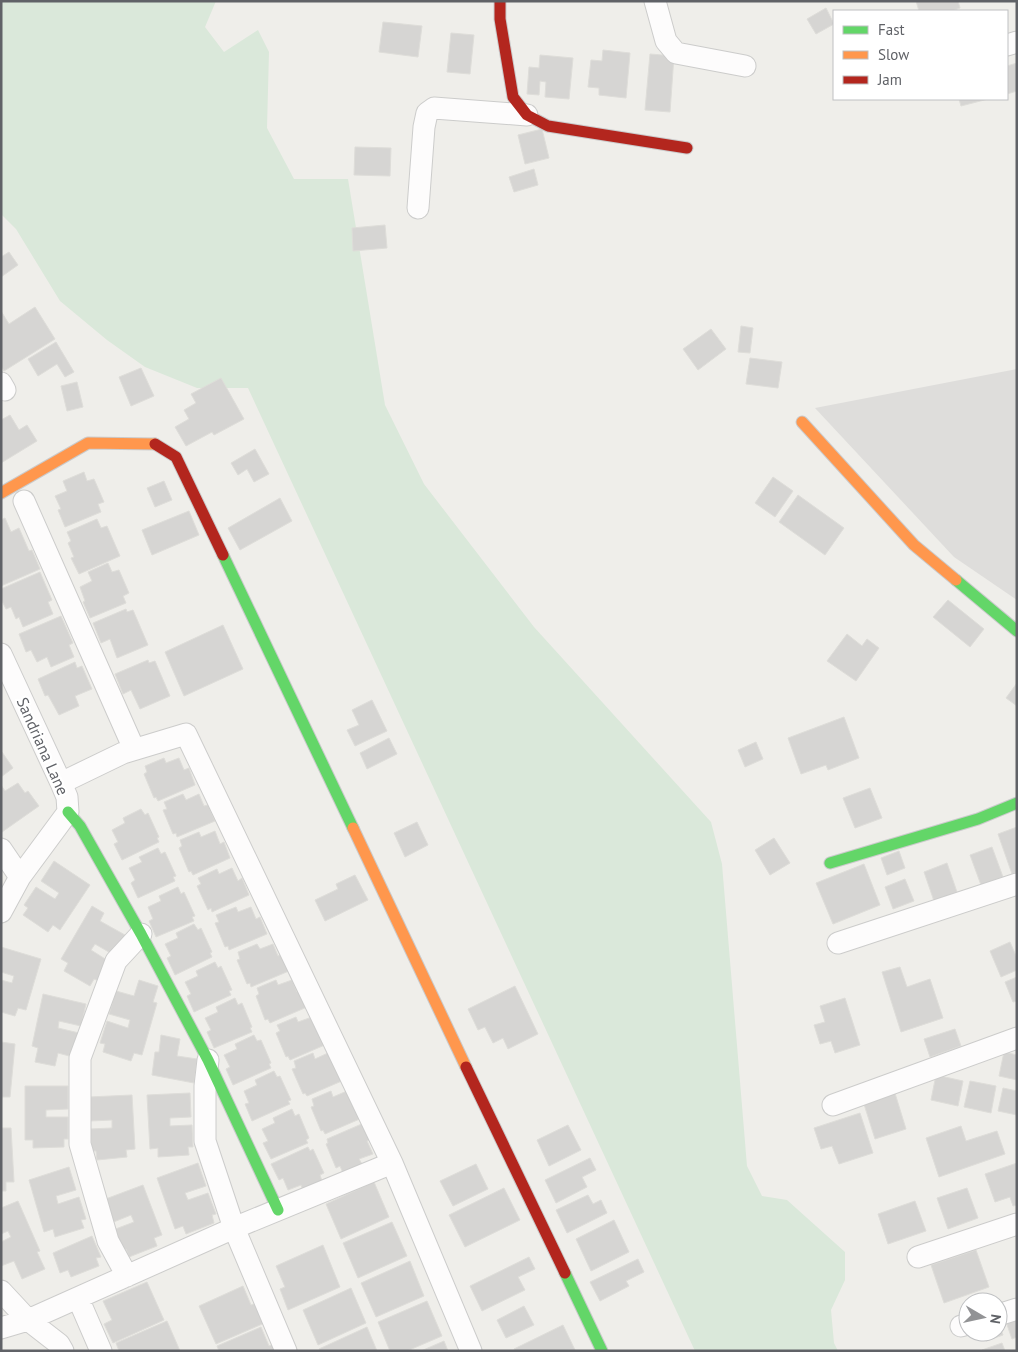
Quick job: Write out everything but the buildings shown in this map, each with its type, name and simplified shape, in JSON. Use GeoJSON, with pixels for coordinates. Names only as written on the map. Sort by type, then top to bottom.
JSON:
{"type":"FeatureCollection","features":[{"type":"Feature","properties":{"kind":"street"},"geometry":{"type":"LineString","coordinates":[[500,1],[500,19],[513,97],[527,115]]}},
{"type":"Feature","properties":{"kind":"street"},"geometry":{"type":"LineString","coordinates":[[655,1],[666,41],[676,53],[745,66]]}},
{"type":"Feature","properties":{"kind":"street"},"geometry":{"type":"LineString","coordinates":[[418,208],[424,127],[427,113],[434,108],[527,115],[548,126],[688,148]]}},
{"type":"Feature","properties":{"kind":"street"},"geometry":{"type":"LineString","coordinates":[[802,422],[914,545],[1017,631]]}},
{"type":"Feature","properties":{"kind":"street"},"geometry":{"type":"LineString","coordinates":[[1,493],[88,443],[156,444],[176,457],[602,1351]]}},
{"type":"Feature","properties":{"kind":"street"},"geometry":{"type":"LineString","coordinates":[[24,501],[134,749]]}},
{"type":"Feature","properties":{"kind":"street","name":"Sandriana Lane"},"geometry":{"type":"LineString","coordinates":[[1,654],[67,797],[68,812],[20,877],[1,912]]}},
{"type":"Feature","properties":{"kind":"street"},"geometry":{"type":"LineString","coordinates":[[61,783],[122,753],[186,734],[392,1164],[471,1351]]}},
{"type":"Feature","properties":{"kind":"street"},"geometry":{"type":"LineString","coordinates":[[830,863],[978,819],[1017,803]]}},
{"type":"Feature","properties":{"kind":"street"},"geometry":{"type":"LineString","coordinates":[[68,812],[80,826],[141,934],[208,1060],[278,1210]]}},
{"type":"Feature","properties":{"kind":"street"},"geometry":{"type":"LineString","coordinates":[[1,849],[20,877]]}},
{"type":"Feature","properties":{"kind":"street"},"geometry":{"type":"LineString","coordinates":[[838,943],[1017,884]]}},
{"type":"Feature","properties":{"kind":"street"},"geometry":{"type":"LineString","coordinates":[[127,1276],[108,1241],[80,1144],[80,1058],[116,961],[141,934]]}},
{"type":"Feature","properties":{"kind":"street"},"geometry":{"type":"LineString","coordinates":[[832,1105],[1017,1038]]}},
{"type":"Feature","properties":{"kind":"street"},"geometry":{"type":"LineString","coordinates":[[208,1060],[205,1086],[205,1141],[234,1228],[286,1351]]}},
{"type":"Feature","properties":{"kind":"street"},"geometry":{"type":"LineString","coordinates":[[1,1328],[28,1320],[234,1228],[392,1164]]}},
{"type":"Feature","properties":{"kind":"street"},"geometry":{"type":"LineString","coordinates":[[918,1257],[1017,1224]]}},
{"type":"Feature","properties":{"kind":"street"},"geometry":{"type":"LineString","coordinates":[[1,1291],[28,1320],[59,1344],[63,1351]]}},
{"type":"Feature","properties":{"kind":"street"},"geometry":{"type":"LineString","coordinates":[[78,1298],[101,1351]]}},
{"type":"Feature","properties":{"kind":"shaded area"},"geometry":{"type":"Polygon","coordinates":[[[1017,369],[1017,600],[954,557],[815,408],[1017,369]]]}},
{"type":"Feature","properties":{"kind":"green space"},"geometry":{"type":"Polygon","coordinates":[[[1,1],[216,1],[205,27],[224,52],[258,30],[269,52],[267,128],[294,179],[348,179],[385,405],[424,484],[534,627],[711,822],[722,864],[747,1166],[762,1196],[787,1200],[845,1252],[845,1280],[831,1310],[834,1343],[838,1351],[695,1351],[248,388],[197,388],[145,367],[107,340],[60,301],[16,229],[1,214],[1,1]]]}},
{"type":"Feature","properties":{"kind":"traffic: fast"},"geometry":{"type":"LineString","coordinates":[[223,555],[353,828]]}},
{"type":"Feature","properties":{"kind":"traffic: fast"},"geometry":{"type":"LineString","coordinates":[[956,580],[1017,631]]}},
{"type":"Feature","properties":{"kind":"traffic: fast"},"geometry":{"type":"LineString","coordinates":[[830,863],[978,819],[1017,803]]}},
{"type":"Feature","properties":{"kind":"traffic: fast"},"geometry":{"type":"LineString","coordinates":[[68,812],[80,826],[141,934],[208,1060],[278,1210]]}},
{"type":"Feature","properties":{"kind":"traffic: fast"},"geometry":{"type":"LineString","coordinates":[[565,1273],[602,1351]]}},
{"type":"Feature","properties":{"kind":"traffic: slow"},"geometry":{"type":"LineString","coordinates":[[802,422],[914,545],[956,580]]}},
{"type":"Feature","properties":{"kind":"traffic: slow"},"geometry":{"type":"LineString","coordinates":[[1,493],[88,443],[155,444]]}},
{"type":"Feature","properties":{"kind":"traffic: slow"},"geometry":{"type":"LineString","coordinates":[[353,828],[466,1067]]}},
{"type":"Feature","properties":{"kind":"traffic: jam"},"geometry":{"type":"LineString","coordinates":[[500,1],[500,19],[513,97],[527,115],[548,126],[687,148]]}},
{"type":"Feature","properties":{"kind":"traffic: jam"},"geometry":{"type":"LineString","coordinates":[[155,444],[176,457],[223,555]]}},
{"type":"Feature","properties":{"kind":"traffic: jam"},"geometry":{"type":"LineString","coordinates":[[466,1067],[565,1273]]}}]}
